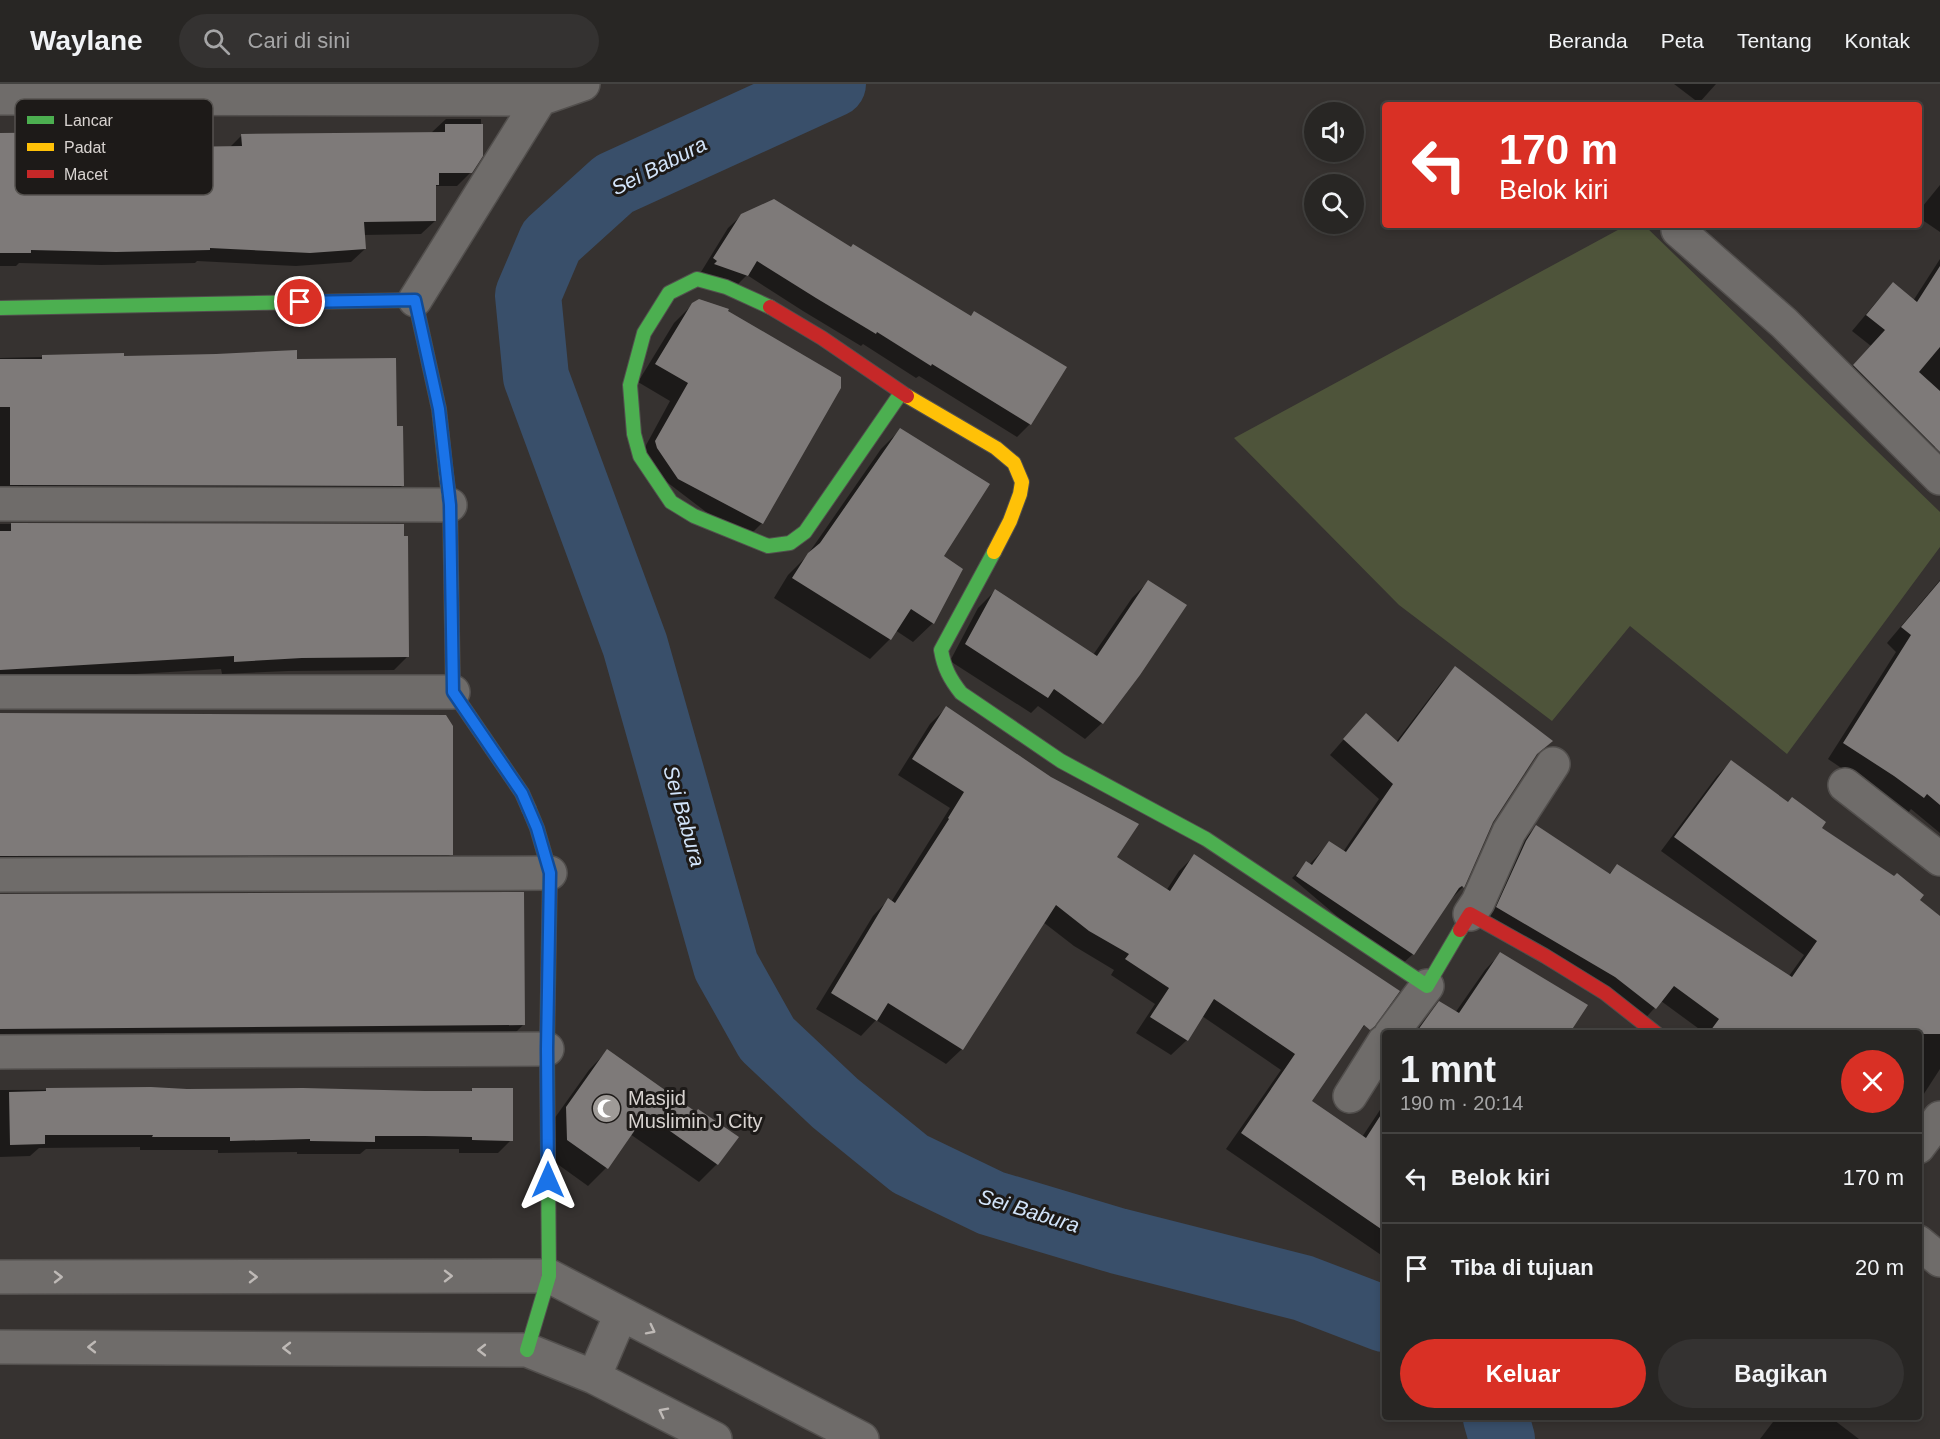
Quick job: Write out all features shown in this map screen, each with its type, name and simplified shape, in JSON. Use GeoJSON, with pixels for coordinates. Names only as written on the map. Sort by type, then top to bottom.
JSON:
{"type":"FeatureCollection","features":[{"type":"Feature","properties":{"kind":"street"},"geometry":{"type":"LineString","coordinates":[[0,98],[540,99],[584,84]]}},
{"type":"Feature","properties":{"kind":"street"},"geometry":{"type":"LineString","coordinates":[[527,1350],[549,1276],[547,1049],[550,873],[537,828],[522,793],[453,692],[450,505],[439,409],[415,300],[540,99]]}},
{"type":"Feature","properties":{"kind":"street"},"geometry":{"type":"LineString","coordinates":[[1678,230],[1784,323],[1940,478]]}},
{"type":"Feature","properties":{"kind":"street"},"geometry":{"type":"LineString","coordinates":[[901,393],[805,532],[790,543],[768,546],[694,516],[671,502],[640,456],[634,434],[630,385],[644,333],[669,293],[697,279],[726,287],[765,304],[822,338],[901,393],[996,448],[1014,463],[1022,482],[1010,521],[941,650],[943,664],[961,693],[1060,761],[1206,839],[1427,986]]}},
{"type":"Feature","properties":{"kind":"street"},"geometry":{"type":"LineString","coordinates":[[0,308],[415,300]]}},
{"type":"Feature","properties":{"kind":"street"},"geometry":{"type":"LineString","coordinates":[[0,504],[450,505]]}},
{"type":"Feature","properties":{"kind":"street"},"geometry":{"type":"LineString","coordinates":[[0,692],[453,692]]}},
{"type":"Feature","properties":{"kind":"street"},"geometry":{"type":"LineString","coordinates":[[1394,1030],[1427,986],[1478,902],[1509,832],[1553,764]]}},
{"type":"Feature","properties":{"kind":"street"},"geometry":{"type":"LineString","coordinates":[[1845,785],[1940,860]]}},
{"type":"Feature","properties":{"kind":"street"},"geometry":{"type":"LineString","coordinates":[[0,875],[550,873]]}},
{"type":"Feature","properties":{"kind":"street"},"geometry":{"type":"LineString","coordinates":[[1470,914],[1605,993],[1652,1030]]}},
{"type":"Feature","properties":{"kind":"street"},"geometry":{"type":"LineString","coordinates":[[1350,1095],[1382,1045]]}},
{"type":"Feature","properties":{"kind":"street"},"geometry":{"type":"LineString","coordinates":[[0,1052],[547,1049]]}},
{"type":"Feature","properties":{"kind":"street"},"geometry":{"type":"LineString","coordinates":[[1922,1142],[1940,1118]]}},
{"type":"Feature","properties":{"kind":"street"},"geometry":{"type":"LineString","coordinates":[[1922,1245],[1940,1260]]}},
{"type":"Feature","properties":{"kind":"street"},"geometry":{"type":"LineString","coordinates":[[0,1277],[549,1276],[861,1439]]}},
{"type":"Feature","properties":{"kind":"street"},"geometry":{"type":"LineString","coordinates":[[594,1377],[621,1314]]}},
{"type":"Feature","properties":{"kind":"street"},"geometry":{"type":"LineString","coordinates":[[0,1347],[527,1350],[594,1377],[715,1439]]}},
{"type":"Feature","properties":{"kind":"green space"},"geometry":{"type":"Polygon","coordinates":[[[1621,228],[1647,228],[1940,512],[1940,547],[1787,754],[1630,626],[1552,721],[1399,605],[1234,438],[1621,228]]]}},
{"type":"Feature","properties":{"kind":"building"},"geometry":{"type":"Polygon","coordinates":[[[445,124],[483,124],[483,156],[472,173],[439,173],[439,185],[436,185],[436,221],[364,222],[366,249],[310,253],[210,248],[210,250],[116,252],[31,250],[31,253],[0,253],[0,133],[15,133],[15,195],[213,195],[213,146],[242,146],[241,134],[445,132],[445,124]]]}},
{"type":"Feature","properties":{"kind":"building"},"geometry":{"type":"Polygon","coordinates":[[[774,199],[851,247],[853,244],[971,316],[974,311],[1067,367],[1031,425],[757,261],[748,276],[714,264],[717,261],[713,258],[741,214],[774,199]]]}},
{"type":"Feature","properties":{"kind":"building"},"geometry":{"type":"Polygon","coordinates":[[[1940,266],[1940,347],[1919,372],[1940,391],[1940,452],[1853,365],[1885,330],[1866,315],[1893,282],[1917,302],[1940,266]]]}},
{"type":"Feature","properties":{"kind":"building"},"geometry":{"type":"Polygon","coordinates":[[[699,299],[729,309],[728,311],[841,377],[841,388],[763,524],[678,479],[657,448],[655,441],[688,383],[655,364],[692,303],[699,299]]]}},
{"type":"Feature","properties":{"kind":"building"},"geometry":{"type":"Polygon","coordinates":[[[297,350],[297,359],[396,358],[397,426],[403,426],[404,486],[10,485],[10,407],[0,407],[0,359],[42,359],[42,355],[124,353],[124,356],[297,350]]]}},
{"type":"Feature","properties":{"kind":"building"},"geometry":{"type":"Polygon","coordinates":[[[900,428],[990,484],[944,556],[963,569],[934,624],[911,609],[891,640],[792,578],[808,553],[820,543],[900,428]]]}},
{"type":"Feature","properties":{"kind":"building"},"geometry":{"type":"Polygon","coordinates":[[[11,523],[404,524],[404,536],[408,536],[409,657],[302,658],[234,662],[234,656],[0,670],[0,531],[11,531],[11,523]]]}},
{"type":"Feature","properties":{"kind":"building"},"geometry":{"type":"Polygon","coordinates":[[[1148,580],[1187,605],[1140,675],[1103,724],[1054,689],[1048,698],[965,644],[995,589],[1097,656],[1148,580]]]}},
{"type":"Feature","properties":{"kind":"building"},"geometry":{"type":"Polygon","coordinates":[[[1940,581],[1940,805],[1927,794],[1924,798],[1843,743],[1911,635],[1901,627],[1940,581]]]}},
{"type":"Feature","properties":{"kind":"building"},"geometry":{"type":"Polygon","coordinates":[[[1455,666],[1553,741],[1537,754],[1493,822],[1464,888],[1462,886],[1459,888],[1414,955],[1296,876],[1306,861],[1312,865],[1329,841],[1346,852],[1393,784],[1343,739],[1366,713],[1398,742],[1455,666]]]}},
{"type":"Feature","properties":{"kind":"building"},"geometry":{"type":"Polygon","coordinates":[[[946,706],[1051,777],[1139,824],[1117,857],[1170,891],[1194,854],[1400,991],[1375,1026],[1370,1030],[1364,1025],[1312,1101],[1366,1138],[1382,1113],[1382,1230],[1241,1133],[1295,1054],[1214,999],[1188,1041],[1150,1017],[1169,988],[1125,959],[1129,954],[1089,931],[1056,905],[963,1050],[888,1003],[877,1021],[831,993],[888,898],[895,903],[964,792],[912,759],[946,706]]]}},
{"type":"Feature","properties":{"kind":"building"},"geometry":{"type":"Polygon","coordinates":[[[0,713],[446,715],[453,726],[453,855],[0,856],[0,713]]]}},
{"type":"Feature","properties":{"kind":"building"},"geometry":{"type":"Polygon","coordinates":[[[1731,760],[1788,802],[1792,797],[1826,822],[1822,828],[1894,876],[1897,873],[1924,895],[1920,900],[1940,916],[1940,1034],[1922,1034],[1922,1030],[1711,1030],[1719,1019],[1674,986],[1656,1009],[1615,977],[1496,907],[1526,841],[1536,825],[1610,874],[1617,864],[1792,977],[1817,941],[1674,837],[1731,760]]]}},
{"type":"Feature","properties":{"kind":"building"},"geometry":{"type":"Polygon","coordinates":[[[524,892],[525,1025],[0,1029],[0,894],[524,892]]]}},
{"type":"Feature","properties":{"kind":"building"},"geometry":{"type":"Polygon","coordinates":[[[1500,952],[1588,1005],[1572,1030],[1418,1030],[1439,1001],[1459,1013],[1500,952]]]}},
{"type":"Feature","properties":{"kind":"building","name":"Masjid Muslimin J City"},"geometry":{"type":"Polygon","coordinates":[[[607,1049],[696,1112],[698,1109],[739,1137],[718,1165],[646,1114],[608,1169],[567,1140],[566,1107],[607,1049]]]}},
{"type":"Feature","properties":{"kind":"building"},"geometry":{"type":"Polygon","coordinates":[[[151,1087],[425,1091],[513,1088],[513,1141],[425,1136],[375,1136],[375,1142],[310,1141],[310,1139],[230,1141],[230,1137],[152,1137],[153,1135],[45,1135],[45,1144],[10,1145],[9,1092],[46,1091],[46,1088],[151,1087]]]}},
{"type":"Feature","properties":{"kind":"waterway","name":"Sei Babura"},"geometry":{"type":"LineString","coordinates":[[833,84],[614,184],[551,241],[528,295],[536,377],[635,645],[726,966],[767,1039],[835,1103],[910,1164],[991,1203],[1118,1241],[1303,1288],[1382,1318]]}},
{"type":"Feature","properties":{"kind":"waterway","name":"Sei Babura"},"geometry":{"type":"LineString","coordinates":[[1497,1420],[1502,1439]]}},
{"type":"Feature","properties":{"kind":"traffic: fast"},"geometry":{"type":"LineString","coordinates":[[770,307],[726,287],[697,279],[669,293],[644,333],[630,385],[634,434],[640,456],[671,502],[694,516],[768,546],[790,543],[805,532],[901,393]]}},
{"type":"Feature","properties":{"kind":"traffic: fast"},"geometry":{"type":"LineString","coordinates":[[0,308],[415,300],[439,409],[446,473]]}},
{"type":"Feature","properties":{"kind":"traffic: fast"},"geometry":{"type":"LineString","coordinates":[[994,552],[941,650],[948,673],[961,693],[1061,761],[1206,839],[1427,986],[1460,930]]}},
{"type":"Feature","properties":{"kind":"traffic: fast"},"geometry":{"type":"LineString","coordinates":[[527,1350],[549,1276],[547,1049],[550,873],[529,809]]}},
{"type":"Feature","properties":{"kind":"traffic: slow"},"geometry":{"type":"LineString","coordinates":[[907,396],[996,448],[1014,463],[1022,482],[1020,494],[1010,521],[994,552]]}},
{"type":"Feature","properties":{"kind":"traffic: slow"},"geometry":{"type":"LineString","coordinates":[[446,473],[450,505],[453,692],[522,793],[529,809]]}},
{"type":"Feature","properties":{"kind":"traffic: jam"},"geometry":{"type":"LineString","coordinates":[[770,307],[822,338],[907,396]]}},
{"type":"Feature","properties":{"kind":"traffic: jam"},"geometry":{"type":"LineString","coordinates":[[1460,930],[1470,914],[1605,993],[1652,1030]]}},
{"type":"Feature","properties":{"kind":"place","name":"Masjid Muslimin J City"},"geometry":{"type":"Point","coordinates":[607,1109]}},
{"type":"Feature","properties":{"kind":"route"},"geometry":{"type":"LineString","coordinates":[[300,302],[415,300],[439,409],[450,505],[453,692],[522,793],[537,828],[550,873],[547,1049],[548,1180]]}}]}
